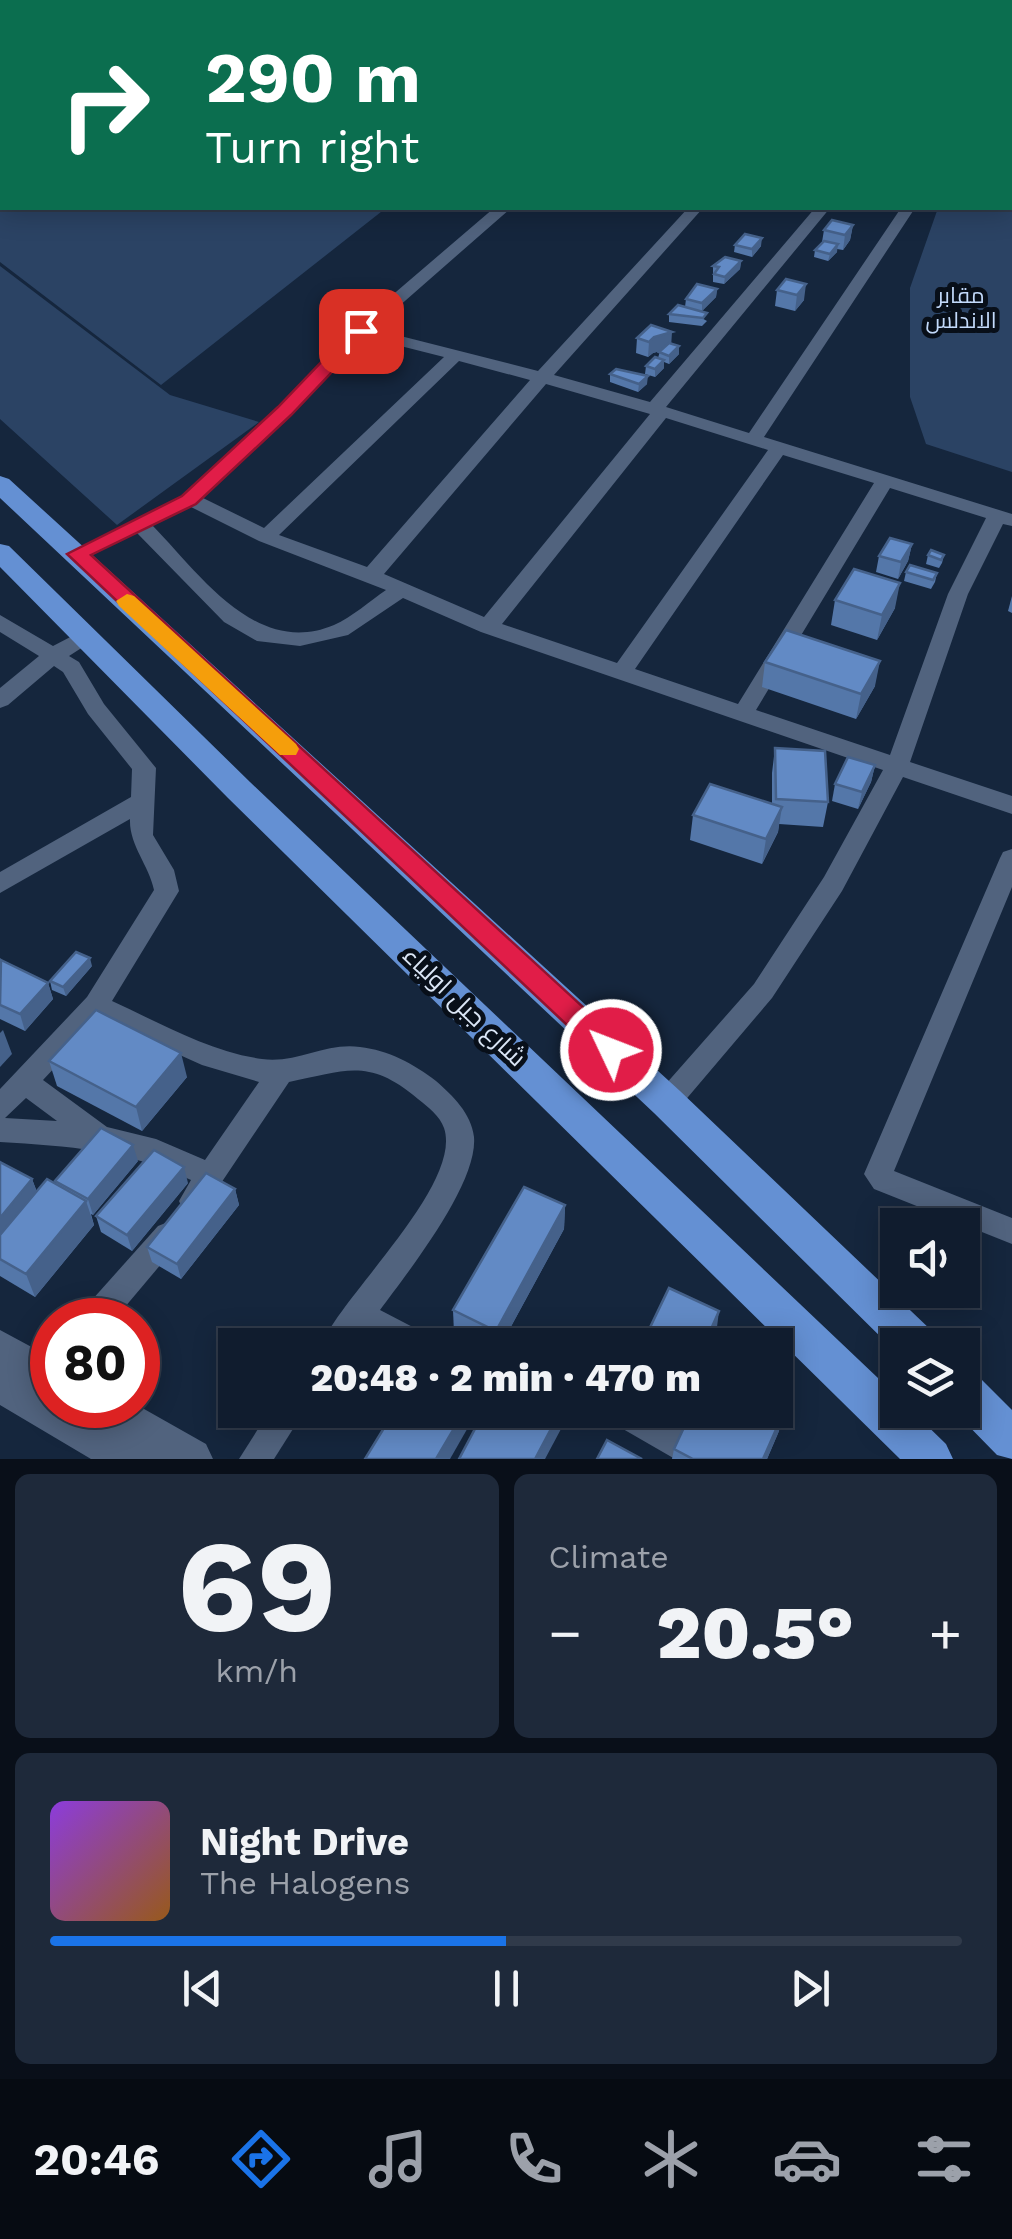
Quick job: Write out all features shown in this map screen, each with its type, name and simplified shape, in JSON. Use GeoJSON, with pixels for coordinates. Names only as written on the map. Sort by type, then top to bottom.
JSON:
{"type":"FeatureCollection","features":[{"type":"Feature","properties":{"kind":"highway"},"geometry":{"type":"LineString","coordinates":[[0,484],[666,1102],[899,1328]]}},
{"type":"Feature","properties":{"kind":"highway","name":"شارع جبل اولياء"},"geometry":{"type":"LineString","coordinates":[[0,552],[931,1459]]}},
{"type":"Feature","properties":{"kind":"highway"},"geometry":{"type":"LineString","coordinates":[[980,1407],[1012,1440]]}},
{"type":"Feature","properties":{"kind":"street"},"geometry":{"type":"LineString","coordinates":[[77,554],[189,500],[284,411],[361,331],[500,210]]}},
{"type":"Feature","properties":{"kind":"street"},"geometry":{"type":"LineString","coordinates":[[371,576],[542,376],[694,210]]}},
{"type":"Feature","properties":{"kind":"street"},"geometry":{"type":"LineString","coordinates":[[488,626],[658,409],[821,210]]}},
{"type":"Feature","properties":{"kind":"street"},"geometry":{"type":"LineString","coordinates":[[754,439],[907,210]]}},
{"type":"Feature","properties":{"kind":"street"},"geometry":{"type":"LineString","coordinates":[[361,331],[658,409],[1004,518],[958,594],[898,766],[833,884],[763,991],[666,1102]]}},
{"type":"Feature","properties":{"kind":"street"},"geometry":{"type":"LineString","coordinates":[[266,537],[456,355]]}},
{"type":"Feature","properties":{"kind":"street"},"geometry":{"type":"LineString","coordinates":[[621,673],[779,448]]}},
{"type":"Feature","properties":{"kind":"street"},"geometry":{"type":"LineString","coordinates":[[742,715],[884,481]]}},
{"type":"Feature","properties":{"kind":"street"},"geometry":{"type":"LineString","coordinates":[[189,500],[210,506],[266,537],[488,626],[1012,804]]}},
{"type":"Feature","properties":{"kind":"street"},"geometry":{"type":"LineString","coordinates":[[140,524],[219,605],[257,634],[300,639],[341,630],[402,589]]}},
{"type":"Feature","properties":{"kind":"street"},"geometry":{"type":"LineString","coordinates":[[0,622],[55,654],[82,680],[96,709],[144,768],[141,835],[162,870],[166,892],[96,1005],[0,1108]]}},
{"type":"Feature","properties":{"kind":"street"},"geometry":{"type":"LineString","coordinates":[[0,700],[55,654],[86,638]]}},
{"type":"Feature","properties":{"kind":"street"},"geometry":{"type":"LineString","coordinates":[[0,884],[144,800]]}},
{"type":"Feature","properties":{"kind":"street"},"geometry":{"type":"LineString","coordinates":[[1012,858],[878,1174],[884,1180],[1012,1231]]}},
{"type":"Feature","properties":{"kind":"street"},"geometry":{"type":"LineString","coordinates":[[96,1005],[219,1058],[281,1072],[322,1061],[359,1057],[401,1069],[453,1112],[461,1142],[446,1192],[348,1328]]}},
{"type":"Feature","properties":{"kind":"street"},"geometry":{"type":"LineString","coordinates":[[114,1298],[145,1264],[281,1072]]}},
{"type":"Feature","properties":{"kind":"street"},"geometry":{"type":"LineString","coordinates":[[26,1082],[98,1134]]}},
{"type":"Feature","properties":{"kind":"street"},"geometry":{"type":"LineString","coordinates":[[0,1130],[98,1134],[165,1153],[210,1176]]}},
{"type":"Feature","properties":{"kind":"street"},"geometry":{"type":"LineString","coordinates":[[358,1314],[385,1328]]}},
{"type":"Feature","properties":{"kind":"street"},"geometry":{"type":"LineString","coordinates":[[0,1350],[30,1364]]}},
{"type":"Feature","properties":{"kind":"street"},"geometry":{"type":"LineString","coordinates":[[0,1382],[132,1459]]}},
{"type":"Feature","properties":{"kind":"street"},"geometry":{"type":"LineString","coordinates":[[136,1428],[191,1459]]}},
{"type":"Feature","properties":{"kind":"street"},"geometry":{"type":"LineString","coordinates":[[254,1459],[277,1428]]}},
{"type":"Feature","properties":{"kind":"street"},"geometry":{"type":"LineString","coordinates":[[654,1428],[703,1459]]}},
{"type":"Feature","properties":{"kind":"green space"},"geometry":{"type":"Polygon","coordinates":[[[0,210],[383,210],[161,385],[0,262],[0,210]]]}},
{"type":"Feature","properties":{"kind":"green space","name":"مقابر الاندلس"},"geometry":{"type":"Polygon","coordinates":[[[937,210],[1012,210],[1012,472],[926,444],[910,397],[910,288],[937,210]]]}},
{"type":"Feature","properties":{"kind":"green space"},"geometry":{"type":"Polygon","coordinates":[[[0,266],[170,395],[259,422],[117,525],[0,419],[0,266]]]}},
{"type":"Feature","properties":{"kind":"building"},"geometry":{"type":"Polygon","coordinates":[[[832,220],[853,225],[845,235],[824,230],[832,220]]]}},
{"type":"Feature","properties":{"kind":"building"},"geometry":{"type":"Polygon","coordinates":[[[745,234],[762,238],[752,249],[735,245],[745,234]]]}},
{"type":"Feature","properties":{"kind":"building"},"geometry":{"type":"Polygon","coordinates":[[[824,241],[838,244],[830,254],[815,250],[824,241]]]}},
{"type":"Feature","properties":{"kind":"building"},"geometry":{"type":"Polygon","coordinates":[[[725,257],[741,261],[725,277],[714,274],[719,267],[713,266],[725,257]]]}},
{"type":"Feature","properties":{"kind":"building"},"geometry":{"type":"Polygon","coordinates":[[[786,279],[806,284],[797,295],[777,290],[786,279]]]}},
{"type":"Feature","properties":{"kind":"building"},"geometry":{"type":"Polygon","coordinates":[[[697,284],[717,289],[702,303],[686,299],[697,284]]]}},
{"type":"Feature","properties":{"kind":"building"},"geometry":{"type":"Polygon","coordinates":[[[678,305],[707,313],[703,318],[669,314],[678,305]]]}},
{"type":"Feature","properties":{"kind":"building"},"geometry":{"type":"Polygon","coordinates":[[[651,325],[672,332],[649,342],[637,338],[651,325]]]}},
{"type":"Feature","properties":{"kind":"building"},"geometry":{"type":"Polygon","coordinates":[[[669,343],[679,346],[669,356],[659,352],[669,343]]]}},
{"type":"Feature","properties":{"kind":"building"},"geometry":{"type":"Polygon","coordinates":[[[655,357],[664,360],[655,369],[646,366],[655,357]]]}},
{"type":"Feature","properties":{"kind":"building"},"geometry":{"type":"Polygon","coordinates":[[[616,369],[648,376],[639,384],[610,374],[616,369]]]}},
{"type":"Feature","properties":{"kind":"building"},"geometry":{"type":"Polygon","coordinates":[[[890,538],[912,544],[901,562],[879,556],[890,538]]]}},
{"type":"Feature","properties":{"kind":"building"},"geometry":{"type":"Polygon","coordinates":[[[931,550],[944,555],[941,560],[928,555],[931,550]]]}},
{"type":"Feature","properties":{"kind":"building"},"geometry":{"type":"Polygon","coordinates":[[[910,565],[937,573],[933,580],[906,572],[910,565]]]}},
{"type":"Feature","properties":{"kind":"building"},"geometry":{"type":"Polygon","coordinates":[[[854,569],[900,583],[882,615],[835,600],[854,569]]]}},
{"type":"Feature","properties":{"kind":"building"},"geometry":{"type":"Polygon","coordinates":[[[786,630],[880,661],[861,694],[765,662],[786,630]]]}},
{"type":"Feature","properties":{"kind":"building"},"geometry":{"type":"Polygon","coordinates":[[[775,748],[825,751],[828,802],[776,799],[775,748]]]}},
{"type":"Feature","properties":{"kind":"building"},"geometry":{"type":"Polygon","coordinates":[[[848,757],[875,765],[862,792],[835,784],[848,757]]]}},
{"type":"Feature","properties":{"kind":"building"},"geometry":{"type":"Polygon","coordinates":[[[710,784],[782,807],[766,839],[693,815],[710,784]]]}},
{"type":"Feature","properties":{"kind":"building"},"geometry":{"type":"Polygon","coordinates":[[[76,952],[90,958],[63,987],[50,981],[76,952]]]}},
{"type":"Feature","properties":{"kind":"building"},"geometry":{"type":"Polygon","coordinates":[[[1,960],[48,983],[20,1014],[0,1005],[1,960]]]}},
{"type":"Feature","properties":{"kind":"building"},"geometry":{"type":"Polygon","coordinates":[[[96,1010],[181,1053],[136,1107],[49,1061],[96,1010]]]}},
{"type":"Feature","properties":{"kind":"building"},"geometry":{"type":"Polygon","coordinates":[[[101,1128],[133,1145],[88,1199],[55,1181],[101,1128]]]}},
{"type":"Feature","properties":{"kind":"building"},"geometry":{"type":"Polygon","coordinates":[[[154,1150],[184,1167],[127,1235],[96,1216],[154,1150]]]}},
{"type":"Feature","properties":{"kind":"building"},"geometry":{"type":"Polygon","coordinates":[[[0,1162],[32,1179],[0,1218],[0,1162]]]}},
{"type":"Feature","properties":{"kind":"building"},"geometry":{"type":"Polygon","coordinates":[[[206,1173],[235,1189],[177,1264],[147,1247],[206,1173]]]}},
{"type":"Feature","properties":{"kind":"building"},"geometry":{"type":"Polygon","coordinates":[[[47,1179],[86,1201],[26,1274],[0,1259],[0,1235],[47,1179]]]}},
{"type":"Feature","properties":{"kind":"building"},"geometry":{"type":"Polygon","coordinates":[[[524,1187],[565,1205],[498,1328],[453,1310],[524,1187]]]}},
{"type":"Feature","properties":{"kind":"building"},"geometry":{"type":"Polygon","coordinates":[[[669,1288],[719,1311],[712,1328],[650,1328],[669,1288]]]}},
{"type":"Feature","properties":{"kind":"building"},"geometry":{"type":"Polygon","coordinates":[[[384,1428],[454,1428],[436,1459],[365,1459],[384,1428]]]}},
{"type":"Feature","properties":{"kind":"building"},"geometry":{"type":"Polygon","coordinates":[[[475,1428],[551,1428],[535,1459],[459,1459],[475,1428]]]}},
{"type":"Feature","properties":{"kind":"building"},"geometry":{"type":"Polygon","coordinates":[[[684,1428],[777,1428],[763,1459],[693,1459],[674,1449],[684,1428]]]}},
{"type":"Feature","properties":{"kind":"building"},"geometry":{"type":"Polygon","coordinates":[[[607,1440],[642,1459],[597,1459],[607,1440]]]}},
{"type":"Feature","properties":{"kind":"slow traffic"},"geometry":{"type":"LineString","coordinates":[[127,601],[288,749]]}},
{"type":"Feature","properties":{"kind":"route"},"geometry":{"type":"LineString","coordinates":[[361,331],[284,411],[189,500],[77,554],[611,1050]]}}]}
